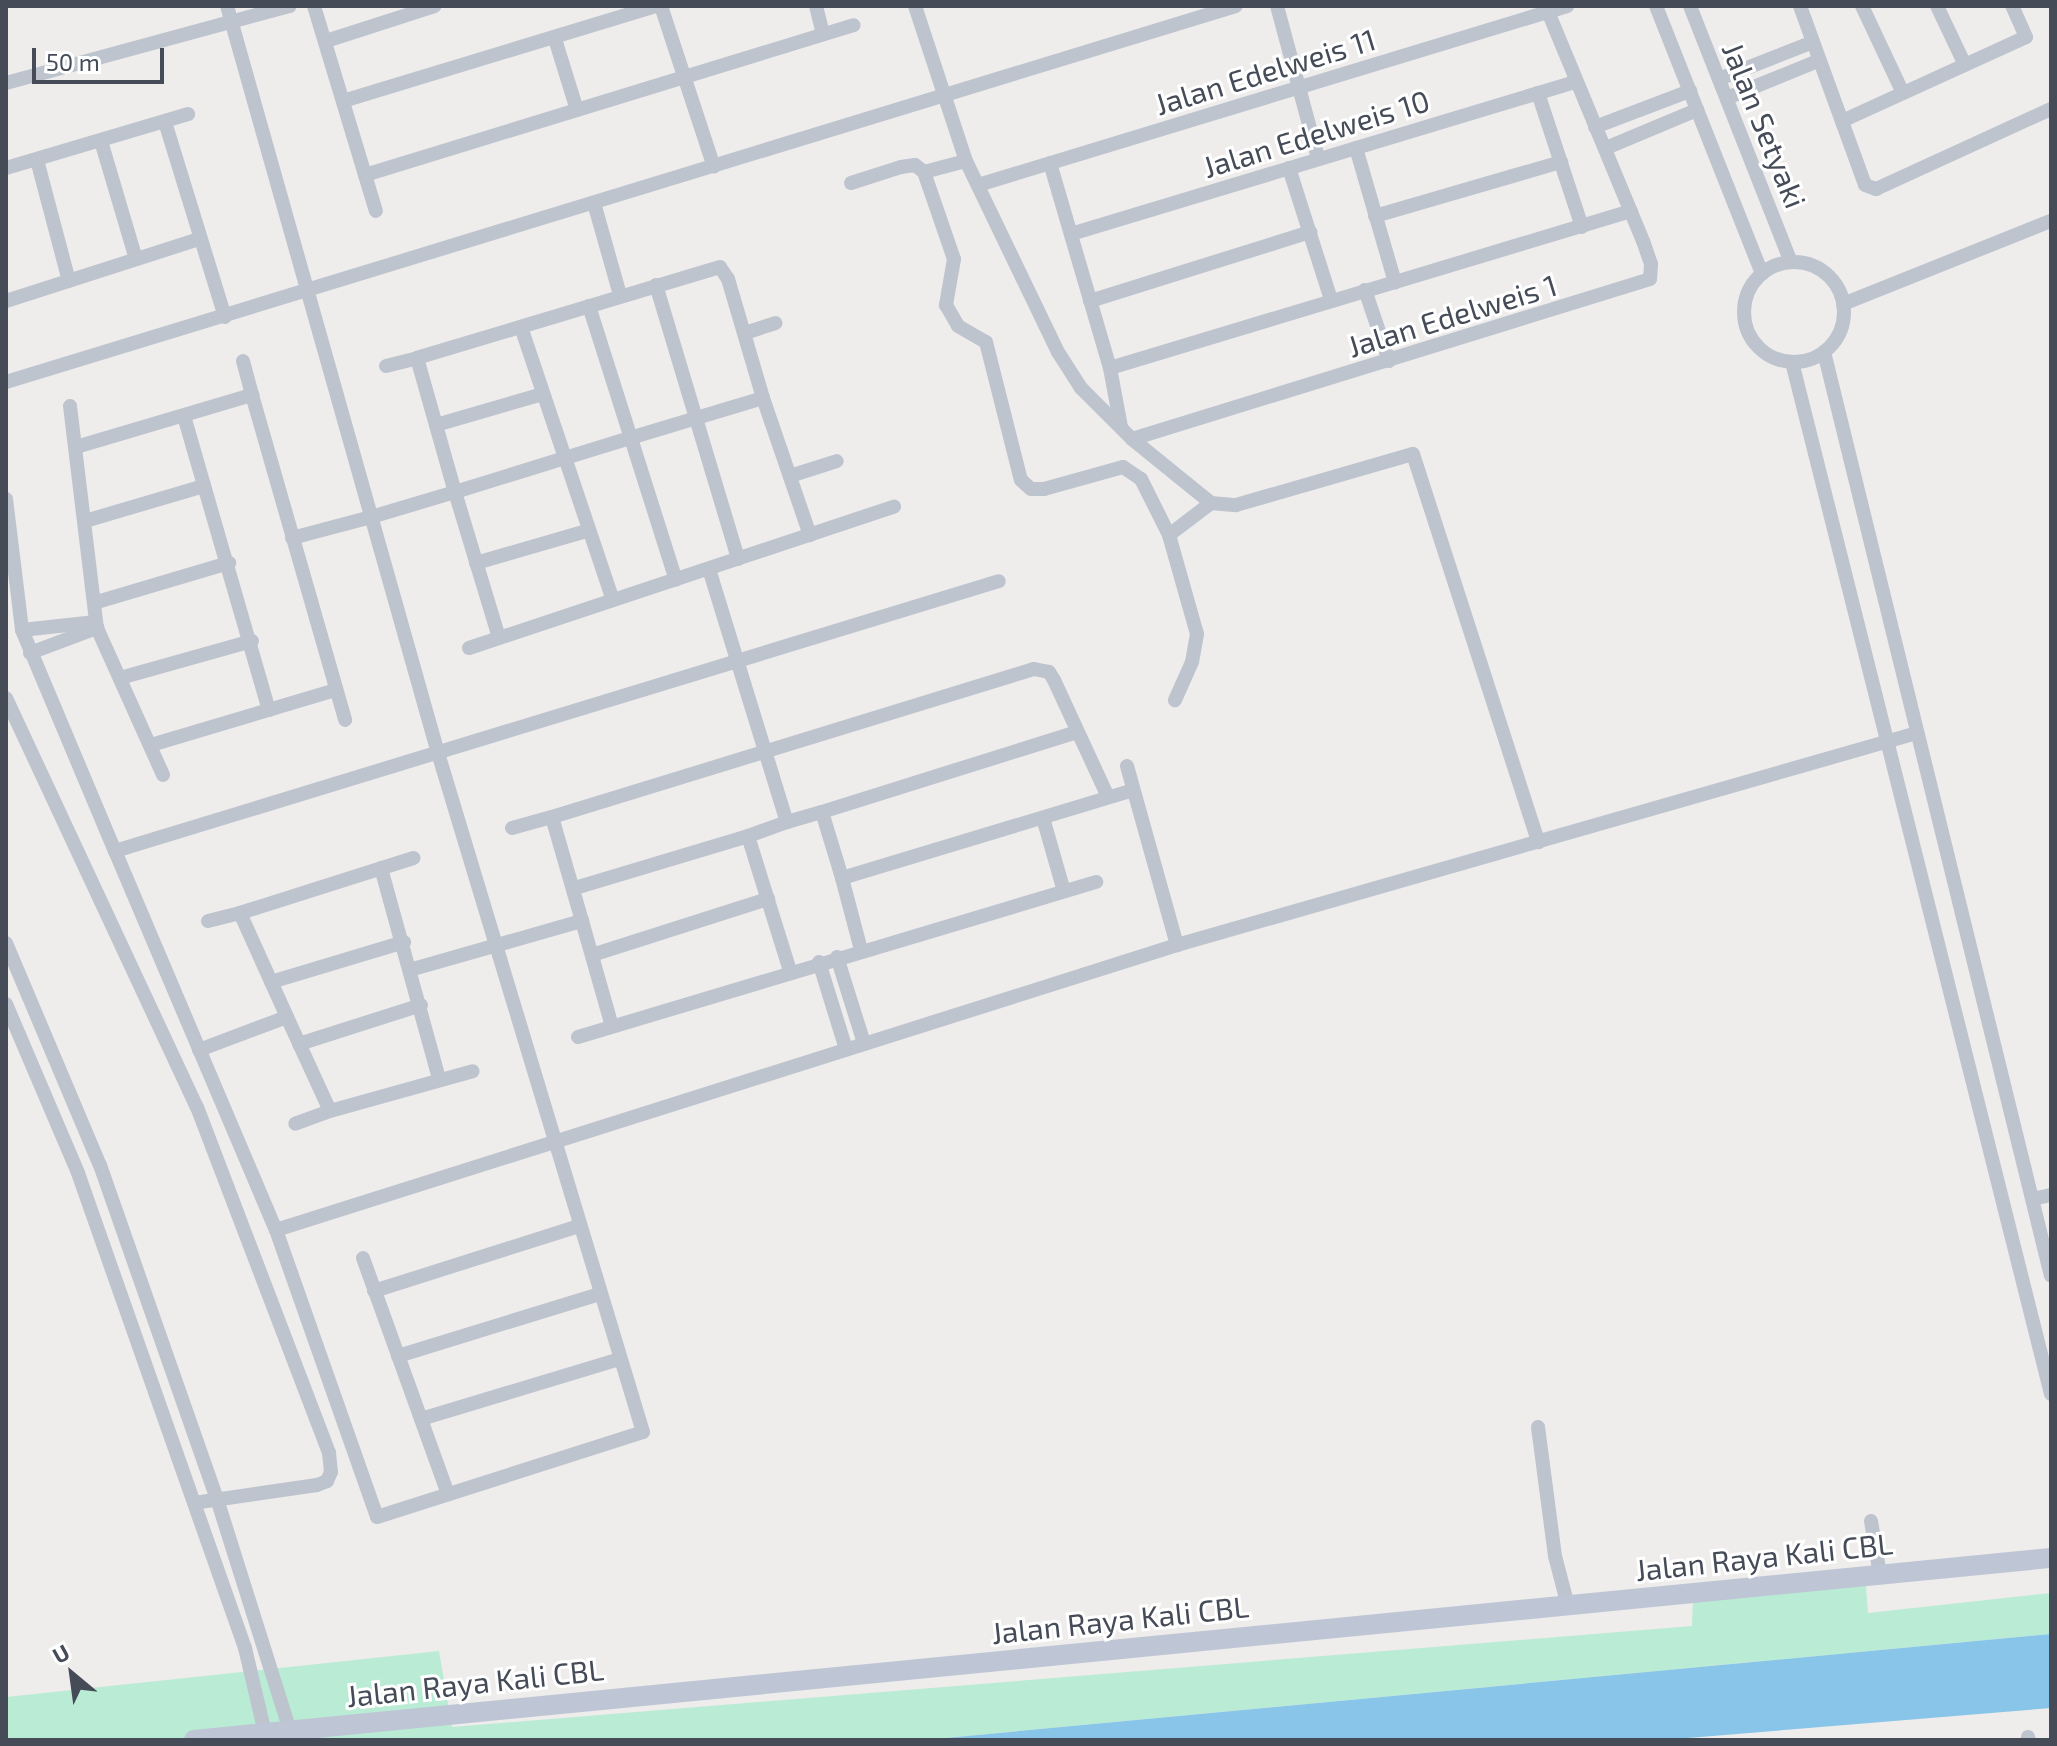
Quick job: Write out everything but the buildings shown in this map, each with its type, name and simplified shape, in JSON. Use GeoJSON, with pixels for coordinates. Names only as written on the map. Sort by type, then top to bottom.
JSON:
{"type":"FeatureCollection","features":[{"type":"Feature","properties":{"kind":"main road","name":"Jalan Raya Kali CBL"},"geometry":{"type":"LineString","coordinates":[[194,1740],[2051,1558]]}},
{"type":"Feature","properties":{"kind":"street"},"geometry":{"type":"LineString","coordinates":[[6,499],[22,630],[30,653],[276,1230],[377,1517],[643,1432],[553,1143],[498,945],[438,753],[227,6]]}},
{"type":"Feature","properties":{"kind":"street"},"geometry":{"type":"LineString","coordinates":[[6,83],[290,6]]}},
{"type":"Feature","properties":{"kind":"street"},"geometry":{"type":"LineString","coordinates":[[314,6],[376,211]]}},
{"type":"Feature","properties":{"kind":"street"},"geometry":{"type":"LineString","coordinates":[[326,41],[435,6]]}},
{"type":"Feature","properties":{"kind":"street"},"geometry":{"type":"LineString","coordinates":[[343,101],[659,6],[714,167]]}},
{"type":"Feature","properties":{"kind":"street"},"geometry":{"type":"LineString","coordinates":[[816,6],[823,34]]}},
{"type":"Feature","properties":{"kind":"street"},"geometry":{"type":"LineString","coordinates":[[915,6],[966,161],[1068,370],[1132,439],[1211,503]]}},
{"type":"Feature","properties":{"kind":"street"},"geometry":{"type":"LineString","coordinates":[[6,382],[1236,6]]}},
{"type":"Feature","properties":{"kind":"street"},"geometry":{"type":"LineString","coordinates":[[1277,6],[1318,158]]}},
{"type":"Feature","properties":{"kind":"street","name":"Jalan Edelweis 11"},"geometry":{"type":"LineString","coordinates":[[978,185],[1567,6]]}},
{"type":"Feature","properties":{"kind":"street"},"geometry":{"type":"LineString","coordinates":[[1656,6],[1762,274]]}},
{"type":"Feature","properties":{"kind":"street","name":"Jalan Setyaki"},"geometry":{"type":"LineString","coordinates":[[1690,6],[1791,262]]}},
{"type":"Feature","properties":{"kind":"street"},"geometry":{"type":"LineString","coordinates":[[1800,6],[1865,185],[1876,189],[2051,109]]}},
{"type":"Feature","properties":{"kind":"street"},"geometry":{"type":"LineString","coordinates":[[1862,6],[1903,93]]}},
{"type":"Feature","properties":{"kind":"street"},"geometry":{"type":"LineString","coordinates":[[1937,6],[1965,65]]}},
{"type":"Feature","properties":{"kind":"street"},"geometry":{"type":"LineString","coordinates":[[1842,121],[2026,37],[2012,6]]}},
{"type":"Feature","properties":{"kind":"street","name":"Jalan Edelweis 1"},"geometry":{"type":"LineString","coordinates":[[1132,439],[1641,286],[1650,279],[1651,264],[1631,211],[1548,12]]}},
{"type":"Feature","properties":{"kind":"street"},"geometry":{"type":"LineString","coordinates":[[365,175],[854,25]]}},
{"type":"Feature","properties":{"kind":"street"},"geometry":{"type":"LineString","coordinates":[[555,39],[577,110]]}},
{"type":"Feature","properties":{"kind":"street"},"geometry":{"type":"LineString","coordinates":[[1719,79],[1813,42]]}},
{"type":"Feature","properties":{"kind":"street"},"geometry":{"type":"LineString","coordinates":[[1727,98],[1820,60]]}},
{"type":"Feature","properties":{"kind":"street","name":"Jalan Edelweis 10"},"geometry":{"type":"LineString","coordinates":[[1071,234],[1575,82]]}},
{"type":"Feature","properties":{"kind":"street"},"geometry":{"type":"LineString","coordinates":[[1595,127],[1690,91]]}},
{"type":"Feature","properties":{"kind":"street"},"geometry":{"type":"LineString","coordinates":[[1538,93],[1582,227]]}},
{"type":"Feature","properties":{"kind":"street"},"geometry":{"type":"LineString","coordinates":[[1606,148],[1697,110]]}},
{"type":"Feature","properties":{"kind":"street"},"geometry":{"type":"LineString","coordinates":[[6,168],[188,114]]}},
{"type":"Feature","properties":{"kind":"street"},"geometry":{"type":"LineString","coordinates":[[165,122],[225,317]]}},
{"type":"Feature","properties":{"kind":"street"},"geometry":{"type":"LineString","coordinates":[[101,141],[136,259]]}},
{"type":"Feature","properties":{"kind":"street"},"geometry":{"type":"LineString","coordinates":[[1356,148],[1395,282]]}},
{"type":"Feature","properties":{"kind":"street"},"geometry":{"type":"LineString","coordinates":[[37,160],[69,281]]}},
{"type":"Feature","properties":{"kind":"street"},"geometry":{"type":"LineString","coordinates":[[924,172],[966,161]]}},
{"type":"Feature","properties":{"kind":"street"},"geometry":{"type":"LineString","coordinates":[[1375,216],[1561,162]]}},
{"type":"Feature","properties":{"kind":"street"},"geometry":{"type":"LineString","coordinates":[[1050,163],[1110,368],[1121,427]]}},
{"type":"Feature","properties":{"kind":"street"},"geometry":{"type":"LineString","coordinates":[[851,183],[915,165],[924,172],[954,259],[946,305],[958,326],[986,342],[1021,480],[1031,489],[1044,489],[1113,466],[1134,472],[1169,535],[1197,634],[1192,662],[1175,700]]}},
{"type":"Feature","properties":{"kind":"street"},"geometry":{"type":"LineString","coordinates":[[1289,168],[1331,300]]}},
{"type":"Feature","properties":{"kind":"street"},"geometry":{"type":"LineString","coordinates":[[594,203],[620,295]]}},
{"type":"Feature","properties":{"kind":"street"},"geometry":{"type":"LineString","coordinates":[[1110,368],[1631,211]]}},
{"type":"Feature","properties":{"kind":"street"},"geometry":{"type":"LineString","coordinates":[[1843,304],[2051,221]]}},
{"type":"Feature","properties":{"kind":"street"},"geometry":{"type":"LineString","coordinates":[[1090,301],[1310,232]]}},
{"type":"Feature","properties":{"kind":"street"},"geometry":{"type":"LineString","coordinates":[[6,301],[199,239]]}},
{"type":"Feature","properties":{"kind":"street"},"geometry":{"type":"LineString","coordinates":[[1791,262],[1825,273],[1843,304],[1840,330],[1824,352],[1792,362],[1759,348],[1745,324],[1746,296],[1762,274],[1791,262]]}},
{"type":"Feature","properties":{"kind":"street"},"geometry":{"type":"LineString","coordinates":[[386,366],[720,267],[745,333],[763,398],[810,535]]}},
{"type":"Feature","properties":{"kind":"street"},"geometry":{"type":"LineString","coordinates":[[656,285],[738,559]]}},
{"type":"Feature","properties":{"kind":"street"},"geometry":{"type":"LineString","coordinates":[[1365,290],[1389,361]]}},
{"type":"Feature","properties":{"kind":"street"},"geometry":{"type":"LineString","coordinates":[[589,306],[676,580]]}},
{"type":"Feature","properties":{"kind":"street"},"geometry":{"type":"LineString","coordinates":[[745,333],[775,323]]}},
{"type":"Feature","properties":{"kind":"street"},"geometry":{"type":"LineString","coordinates":[[521,327],[586,531],[613,600]]}},
{"type":"Feature","properties":{"kind":"street"},"geometry":{"type":"LineString","coordinates":[[1824,352],[2051,1276]]}},
{"type":"Feature","properties":{"kind":"street"},"geometry":{"type":"LineString","coordinates":[[417,358],[499,638]]}},
{"type":"Feature","properties":{"kind":"street"},"geometry":{"type":"LineString","coordinates":[[243,361],[345,720]]}},
{"type":"Feature","properties":{"kind":"street"},"geometry":{"type":"LineString","coordinates":[[1792,362],[2051,1394]]}},
{"type":"Feature","properties":{"kind":"street"},"geometry":{"type":"LineString","coordinates":[[436,425],[543,394]]}},
{"type":"Feature","properties":{"kind":"street"},"geometry":{"type":"LineString","coordinates":[[76,447],[252,395]]}},
{"type":"Feature","properties":{"kind":"street"},"geometry":{"type":"LineString","coordinates":[[292,538],[763,398]]}},
{"type":"Feature","properties":{"kind":"street"},"geometry":{"type":"LineString","coordinates":[[70,406],[97,602],[97,625],[163,775]]}},
{"type":"Feature","properties":{"kind":"street"},"geometry":{"type":"LineString","coordinates":[[184,416],[252,641],[269,710]]}},
{"type":"Feature","properties":{"kind":"street"},"geometry":{"type":"LineString","coordinates":[[1134,472],[1149,453]]}},
{"type":"Feature","properties":{"kind":"street"},"geometry":{"type":"LineString","coordinates":[[1169,535],[1211,503],[1256,501],[1413,454],[1538,842]]}},
{"type":"Feature","properties":{"kind":"street"},"geometry":{"type":"LineString","coordinates":[[790,476],[837,461]]}},
{"type":"Feature","properties":{"kind":"street"},"geometry":{"type":"LineString","coordinates":[[85,521],[204,486]]}},
{"type":"Feature","properties":{"kind":"street"},"geometry":{"type":"LineString","coordinates":[[469,648],[894,507]]}},
{"type":"Feature","properties":{"kind":"street"},"geometry":{"type":"LineString","coordinates":[[476,563],[586,531]]}},
{"type":"Feature","properties":{"kind":"street"},"geometry":{"type":"LineString","coordinates":[[97,602],[229,563]]}},
{"type":"Feature","properties":{"kind":"street"},"geometry":{"type":"LineString","coordinates":[[709,569],[787,822]]}},
{"type":"Feature","properties":{"kind":"street"},"geometry":{"type":"LineString","coordinates":[[115,851],[737,658],[999,581]]}},
{"type":"Feature","properties":{"kind":"street"},"geometry":{"type":"LineString","coordinates":[[22,630],[97,625]]}},
{"type":"Feature","properties":{"kind":"street"},"geometry":{"type":"LineString","coordinates":[[30,653],[97,625]]}},
{"type":"Feature","properties":{"kind":"street"},"geometry":{"type":"LineString","coordinates":[[120,678],[252,641]]}},
{"type":"Feature","properties":{"kind":"street"},"geometry":{"type":"LineString","coordinates":[[512,828],[1034,669],[1049,672],[1108,797]]}},
{"type":"Feature","properties":{"kind":"street"},"geometry":{"type":"LineString","coordinates":[[151,745],[336,690]]}},
{"type":"Feature","properties":{"kind":"street"},"geometry":{"type":"LineString","coordinates":[[6,698],[197,1107],[329,1453],[327,1481],[194,1503]]}},
{"type":"Feature","properties":{"kind":"street"},"geometry":{"type":"LineString","coordinates":[[575,888],[1077,732]]}},
{"type":"Feature","properties":{"kind":"street"},"geometry":{"type":"LineString","coordinates":[[276,1230],[1177,945],[1917,733]]}},
{"type":"Feature","properties":{"kind":"street"},"geometry":{"type":"LineString","coordinates":[[1127,766],[1177,945]]}},
{"type":"Feature","properties":{"kind":"street"},"geometry":{"type":"LineString","coordinates":[[842,878],[1133,790]]}},
{"type":"Feature","properties":{"kind":"street"},"geometry":{"type":"LineString","coordinates":[[822,812],[861,950]]}},
{"type":"Feature","properties":{"kind":"street"},"geometry":{"type":"LineString","coordinates":[[552,817],[575,888],[611,1023]]}},
{"type":"Feature","properties":{"kind":"street"},"geometry":{"type":"LineString","coordinates":[[1043,818],[1064,891]]}},
{"type":"Feature","properties":{"kind":"street"},"geometry":{"type":"LineString","coordinates":[[748,836],[790,971]]}},
{"type":"Feature","properties":{"kind":"street"},"geometry":{"type":"LineString","coordinates":[[208,921],[413,858]]}},
{"type":"Feature","properties":{"kind":"street"},"geometry":{"type":"LineString","coordinates":[[381,868],[413,969],[439,1079]]}},
{"type":"Feature","properties":{"kind":"street"},"geometry":{"type":"LineString","coordinates":[[578,1037],[611,1023],[1096,882]]}},
{"type":"Feature","properties":{"kind":"street"},"geometry":{"type":"LineString","coordinates":[[592,955],[768,899]]}},
{"type":"Feature","properties":{"kind":"street"},"geometry":{"type":"LineString","coordinates":[[240,913],[330,1111]]}},
{"type":"Feature","properties":{"kind":"street"},"geometry":{"type":"LineString","coordinates":[[413,969],[582,921]]}},
{"type":"Feature","properties":{"kind":"street"},"geometry":{"type":"LineString","coordinates":[[271,982],[404,942]]}},
{"type":"Feature","properties":{"kind":"street"},"geometry":{"type":"LineString","coordinates":[[6,943],[100,1165],[217,1499],[290,1731]]}},
{"type":"Feature","properties":{"kind":"street"},"geometry":{"type":"LineString","coordinates":[[837,957],[864,1043]]}},
{"type":"Feature","properties":{"kind":"street"},"geometry":{"type":"LineString","coordinates":[[819,962],[846,1049]]}},
{"type":"Feature","properties":{"kind":"street"},"geometry":{"type":"LineString","coordinates":[[6,1004],[78,1173],[245,1648],[265,1733]]}},
{"type":"Feature","properties":{"kind":"street"},"geometry":{"type":"LineString","coordinates":[[299,1044],[421,1005]]}},
{"type":"Feature","properties":{"kind":"street"},"geometry":{"type":"LineString","coordinates":[[199,1050],[287,1017]]}},
{"type":"Feature","properties":{"kind":"street"},"geometry":{"type":"LineString","coordinates":[[295,1124],[330,1111],[473,1071]]}},
{"type":"Feature","properties":{"kind":"street"},"geometry":{"type":"LineString","coordinates":[[78,1173],[100,1165]]}},
{"type":"Feature","properties":{"kind":"street"},"geometry":{"type":"LineString","coordinates":[[2033,1199],[2051,1195]]}},
{"type":"Feature","properties":{"kind":"street"},"geometry":{"type":"LineString","coordinates":[[374,1291],[579,1226]]}},
{"type":"Feature","properties":{"kind":"street"},"geometry":{"type":"LineString","coordinates":[[363,1258],[448,1494]]}},
{"type":"Feature","properties":{"kind":"street"},"geometry":{"type":"LineString","coordinates":[[398,1356],[600,1294]]}},
{"type":"Feature","properties":{"kind":"street"},"geometry":{"type":"LineString","coordinates":[[421,1419],[620,1359]]}},
{"type":"Feature","properties":{"kind":"street"},"geometry":{"type":"LineString","coordinates":[[1538,1427],[1555,1556],[1568,1606]]}},
{"type":"Feature","properties":{"kind":"street"},"geometry":{"type":"LineString","coordinates":[[1871,1521],[1880,1575]]}},
{"type":"Feature","properties":{"kind":"green space"},"geometry":{"type":"Polygon","coordinates":[[[1865,1573],[1868,1613],[2051,1593],[2051,1634],[924,1740],[6,1740],[6,1697],[439,1651],[452,1727],[1692,1626],[1693,1597],[1865,1573]]]}},
{"type":"Feature","properties":{"kind":"water"},"geometry":{"type":"Polygon","coordinates":[[[2051,1634],[2051,1708],[1664,1740],[924,1740],[2051,1634]]]}}]}
